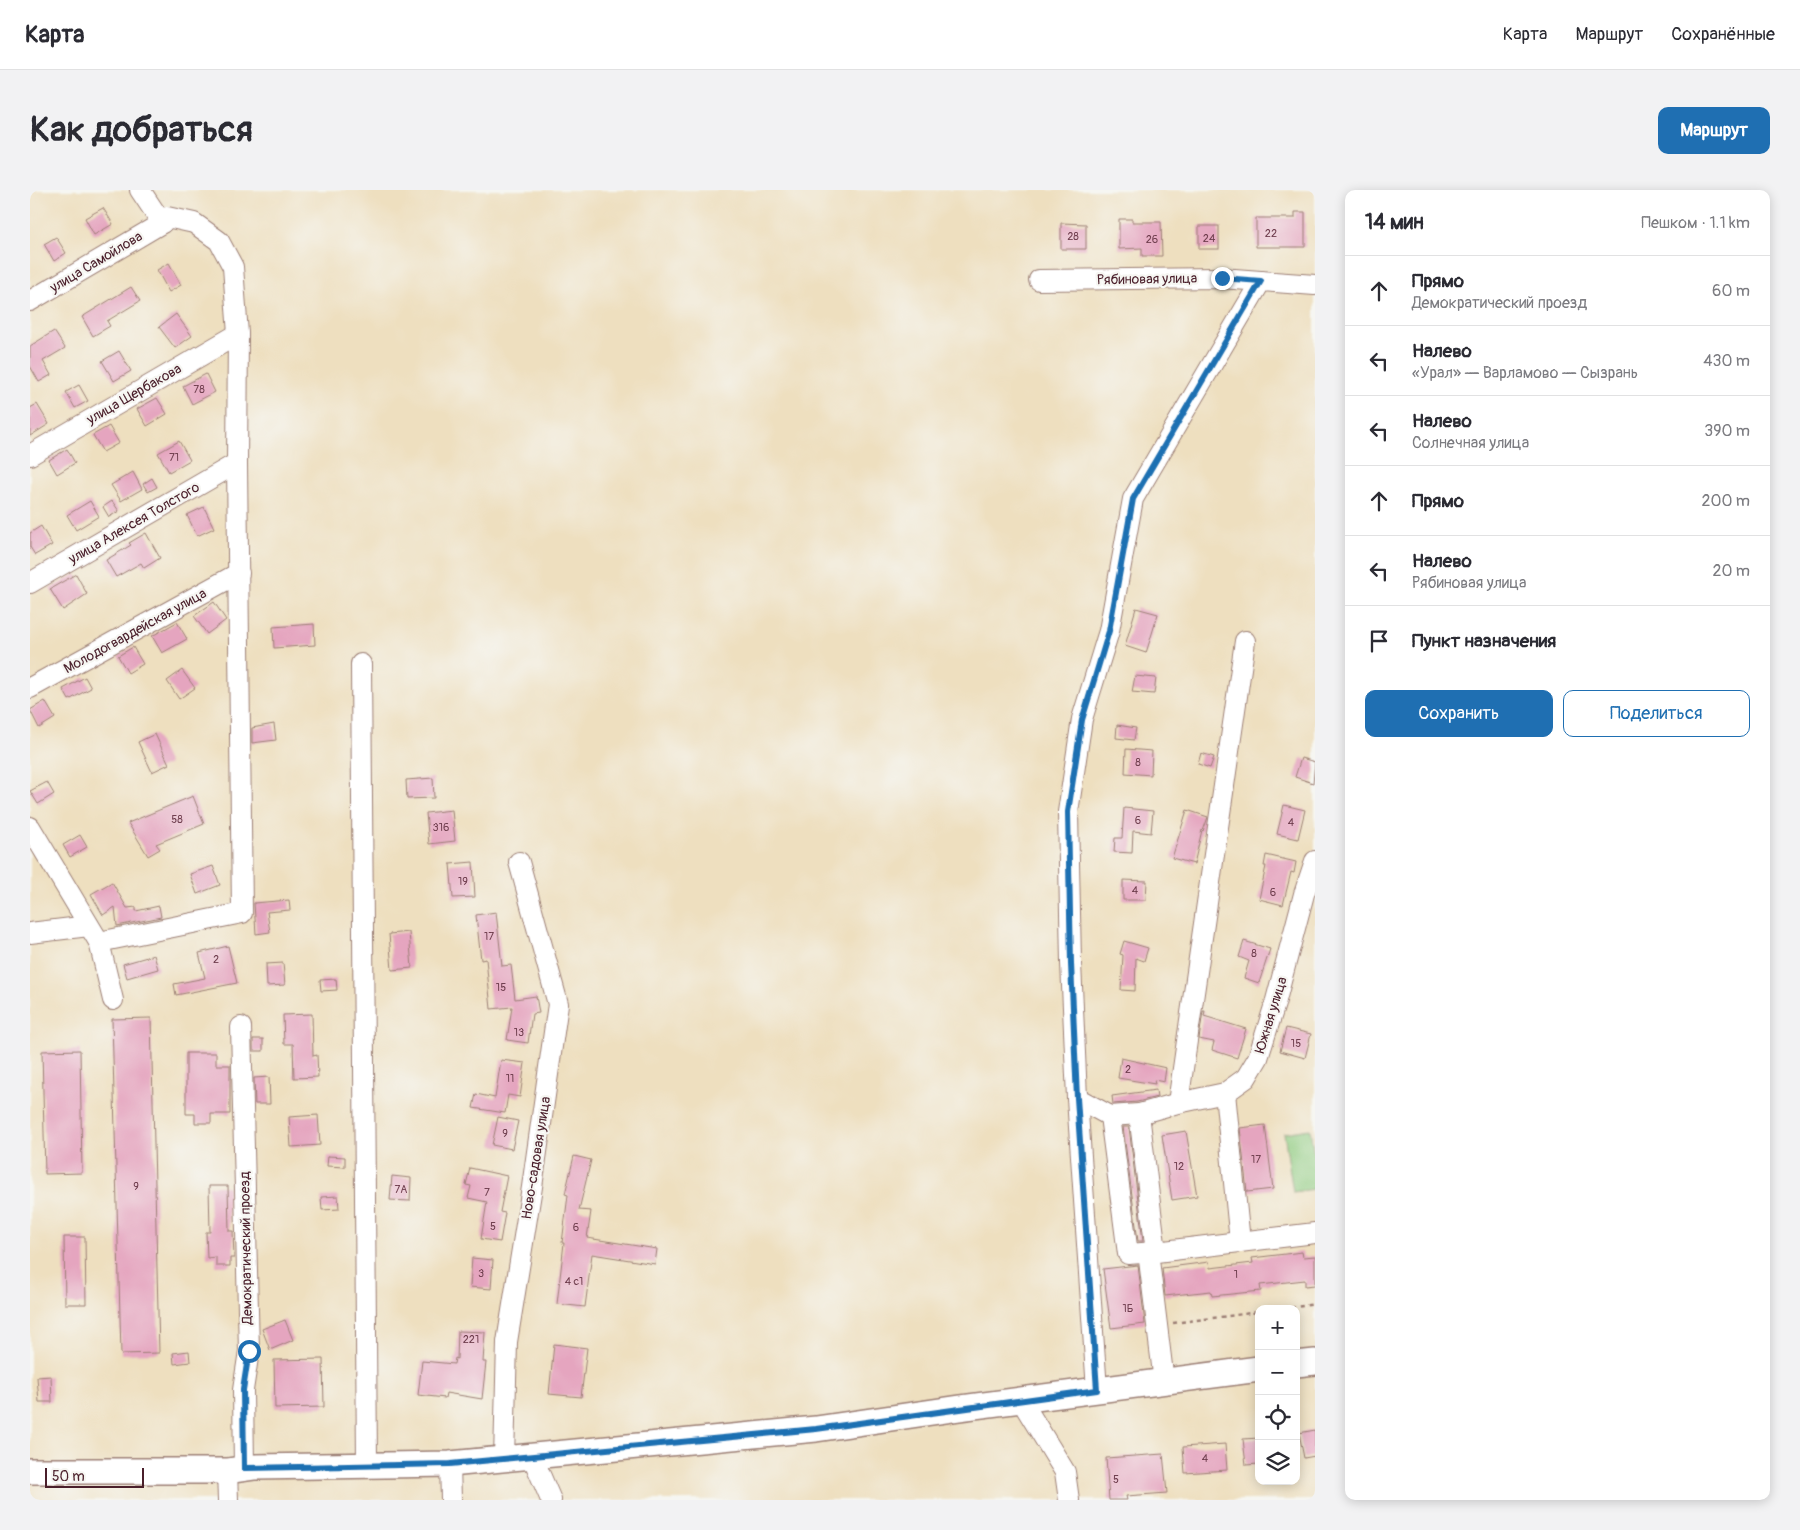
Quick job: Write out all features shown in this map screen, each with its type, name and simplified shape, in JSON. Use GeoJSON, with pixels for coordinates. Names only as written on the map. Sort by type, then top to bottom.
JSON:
{"type":"FeatureCollection","features":[{"type":"Feature","properties":{"kind":"main road"},"geometry":{"type":"LineString","coordinates":[[1300,1364],[1315,1362]]}},
{"type":"Feature","properties":{"kind":"main road"},"geometry":{"type":"LineString","coordinates":[[30,1471],[242,1469],[450,1464],[816,1429],[1255,1370]]}},
{"type":"Feature","properties":{"kind":"street"},"geometry":{"type":"LineString","coordinates":[[30,933],[94,934],[242,913],[237,463],[238,334],[233,267],[219,241],[194,223],[184,219],[167,217],[162,222],[140,190]]}},
{"type":"Feature","properties":{"kind":"street","name":"улица Самойлова"},"geometry":{"type":"LineString","coordinates":[[30,301],[162,222]]}},
{"type":"Feature","properties":{"kind":"street","name":"Рябиновая улица"},"geometry":{"type":"LineString","coordinates":[[1039,280],[1222,278],[1315,285]]}},
{"type":"Feature","properties":{"kind":"street"},"geometry":{"type":"LineString","coordinates":[[1097,1390],[1077,1098],[1071,964],[1068,812],[1082,720],[1109,631],[1133,499],[1261,281]]}},
{"type":"Feature","properties":{"kind":"street","name":"улица Щербакова"},"geometry":{"type":"LineString","coordinates":[[30,455],[238,334]]}},
{"type":"Feature","properties":{"kind":"street","name":"улица Алексея Толстого"},"geometry":{"type":"LineString","coordinates":[[30,583],[237,463]]}},
{"type":"Feature","properties":{"kind":"street","name":"Молодогвардейская улица"},"geometry":{"type":"LineString","coordinates":[[30,688],[239,573]]}},
{"type":"Feature","properties":{"kind":"street"},"geometry":{"type":"LineString","coordinates":[[1178,1103],[1245,641]]}},
{"type":"Feature","properties":{"kind":"street"},"geometry":{"type":"LineString","coordinates":[[361,664],[367,1465]]}},
{"type":"Feature","properties":{"kind":"street"},"geometry":{"type":"LineString","coordinates":[[30,827],[94,934],[114,1000]]}},
{"type":"Feature","properties":{"kind":"street","name":"Южная улица"},"geometry":{"type":"LineString","coordinates":[[1110,1116],[1139,1114],[1225,1093],[1246,1078],[1258,1058],[1315,861]]}},
{"type":"Feature","properties":{"kind":"street","name":"Ново-садовая улица"},"geometry":{"type":"LineString","coordinates":[[504,1459],[507,1342],[558,1004],[519,862]]}},
{"type":"Feature","properties":{"kind":"street","name":"Демократический проезд"},"geometry":{"type":"LineString","coordinates":[[228,1500],[242,1469],[243,1390],[249,1351],[241,1027]]}},
{"type":"Feature","properties":{"kind":"street"},"geometry":{"type":"LineString","coordinates":[[1225,1093],[1240,1242]]}},
{"type":"Feature","properties":{"kind":"street"},"geometry":{"type":"LineString","coordinates":[[1077,1098],[1110,1116],[1128,1254],[1315,1233]]}},
{"type":"Feature","properties":{"kind":"street"},"geometry":{"type":"LineString","coordinates":[[1139,1114],[1157,1326],[1164,1382]]}},
{"type":"Feature","properties":{"kind":"street"},"geometry":{"type":"LineString","coordinates":[[1021,1400],[1081,1500]]}},
{"type":"Feature","properties":{"kind":"street"},"geometry":{"type":"LineString","coordinates":[[532,1456],[551,1500]]}},
{"type":"Feature","properties":{"kind":"street"},"geometry":{"type":"LineString","coordinates":[[450,1464],[452,1499]]}},
{"type":"Feature","properties":{"kind":"street"},"geometry":{"type":"LineString","coordinates":[[1065,1472],[1070,1500]]}},
{"type":"Feature","properties":{"kind":"path"},"geometry":{"type":"LineString","coordinates":[[1300,1306],[1315,1304]]}},
{"type":"Feature","properties":{"kind":"path"},"geometry":{"type":"LineString","coordinates":[[1157,1326],[1255,1313]]}},
{"type":"Feature","properties":{"kind":"green space"},"geometry":{"type":"Polygon","coordinates":[[[1310,1129],[1315,1163],[1315,1189],[1293,1192],[1284,1133],[1310,1129]]]}},
{"type":"Feature","properties":{"kind":"building"},"geometry":{"type":"Polygon","coordinates":[[[103,208],[113,224],[94,235],[85,218],[103,208]]]}},
{"type":"Feature","properties":{"kind":"building"},"geometry":{"type":"Polygon","coordinates":[[[1295,212],[1305,212],[1305,247],[1256,247],[1256,218],[1295,218],[1295,212]]]}},
{"type":"Feature","properties":{"kind":"building"},"geometry":{"type":"Polygon","coordinates":[[[1119,219],[1132,219],[1132,222],[1161,222],[1162,256],[1142,256],[1142,248],[1119,249],[1119,219]]]}},
{"type":"Feature","properties":{"kind":"building"},"geometry":{"type":"Polygon","coordinates":[[[1061,223],[1086,224],[1086,249],[1061,249],[1061,223]]]}},
{"type":"Feature","properties":{"kind":"building"},"geometry":{"type":"Polygon","coordinates":[[[1199,226],[1219,226],[1219,249],[1199,249],[1199,226]]]}},
{"type":"Feature","properties":{"kind":"building"},"geometry":{"type":"Polygon","coordinates":[[[56,237],[66,253],[54,261],[44,244],[56,237]]]}},
{"type":"Feature","properties":{"kind":"building"},"geometry":{"type":"Polygon","coordinates":[[[169,263],[181,285],[169,292],[157,270],[169,263]]]}},
{"type":"Feature","properties":{"kind":"building"},"geometry":{"type":"Polygon","coordinates":[[[131,287],[140,301],[107,321],[110,326],[93,336],[82,317],[131,287]]]}},
{"type":"Feature","properties":{"kind":"building"},"geometry":{"type":"Polygon","coordinates":[[[176,314],[192,336],[175,348],[159,327],[176,314]]]}},
{"type":"Feature","properties":{"kind":"building"},"geometry":{"type":"Polygon","coordinates":[[[54,331],[65,348],[43,361],[51,375],[39,382],[30,366],[30,346],[54,331]]]}},
{"type":"Feature","properties":{"kind":"building"},"geometry":{"type":"Polygon","coordinates":[[[119,351],[131,371],[114,381],[102,361],[119,351]]]}},
{"type":"Feature","properties":{"kind":"building"},"geometry":{"type":"Polygon","coordinates":[[[206,374],[215,392],[192,404],[183,386],[206,374]]]}},
{"type":"Feature","properties":{"kind":"building"},"geometry":{"type":"Polygon","coordinates":[[[79,385],[88,401],[75,408],[66,392],[79,385]]]}},
{"type":"Feature","properties":{"kind":"building"},"geometry":{"type":"Polygon","coordinates":[[[157,398],[167,414],[147,426],[137,409],[157,398]]]}},
{"type":"Feature","properties":{"kind":"building"},"geometry":{"type":"Polygon","coordinates":[[[37,404],[49,424],[30,436],[30,408],[37,404]]]}},
{"type":"Feature","properties":{"kind":"building"},"geometry":{"type":"Polygon","coordinates":[[[109,426],[119,443],[103,452],[93,435],[109,426]]]}},
{"type":"Feature","properties":{"kind":"building"},"geometry":{"type":"Polygon","coordinates":[[[179,441],[190,460],[169,472],[158,453],[179,441]]]}},
{"type":"Feature","properties":{"kind":"building"},"geometry":{"type":"Polygon","coordinates":[[[67,449],[75,463],[57,474],[49,460],[67,449]]]}},
{"type":"Feature","properties":{"kind":"building"},"geometry":{"type":"Polygon","coordinates":[[[133,472],[142,489],[121,501],[111,485],[133,472]]]}},
{"type":"Feature","properties":{"kind":"building"},"geometry":{"type":"Polygon","coordinates":[[[152,478],[157,487],[148,492],[143,484],[152,478]]]}},
{"type":"Feature","properties":{"kind":"building"},"geometry":{"type":"Polygon","coordinates":[[[90,501],[99,516],[76,530],[67,515],[90,501]]]}},
{"type":"Feature","properties":{"kind":"building"},"geometry":{"type":"Polygon","coordinates":[[[112,501],[119,511],[109,517],[103,507],[112,501]]]}},
{"type":"Feature","properties":{"kind":"building"},"geometry":{"type":"Polygon","coordinates":[[[204,507],[214,528],[197,536],[187,515],[204,507]]]}},
{"type":"Feature","properties":{"kind":"building"},"geometry":{"type":"Polygon","coordinates":[[[41,526],[52,545],[35,555],[30,547],[30,533],[41,526]]]}},
{"type":"Feature","properties":{"kind":"building"},"geometry":{"type":"Polygon","coordinates":[[[146,533],[160,558],[144,568],[141,563],[116,577],[106,560],[131,545],[129,543],[146,533]]]}},
{"type":"Feature","properties":{"kind":"building"},"geometry":{"type":"Polygon","coordinates":[[[76,574],[87,594],[63,610],[50,589],[76,574]]]}},
{"type":"Feature","properties":{"kind":"building"},"geometry":{"type":"Polygon","coordinates":[[[214,602],[226,620],[207,634],[194,616],[214,602]]]}},
{"type":"Feature","properties":{"kind":"building"},"geometry":{"type":"Polygon","coordinates":[[[1136,608],[1158,614],[1146,653],[1125,646],[1136,608]]]}},
{"type":"Feature","properties":{"kind":"building"},"geometry":{"type":"Polygon","coordinates":[[[177,622],[187,639],[162,653],[152,636],[177,622]]]}},
{"type":"Feature","properties":{"kind":"building"},"geometry":{"type":"Polygon","coordinates":[[[314,624],[315,645],[274,648],[273,627],[314,624]]]}},
{"type":"Feature","properties":{"kind":"building"},"geometry":{"type":"Polygon","coordinates":[[[133,647],[143,664],[128,673],[118,656],[133,647]]]}},
{"type":"Feature","properties":{"kind":"building"},"geometry":{"type":"Polygon","coordinates":[[[182,670],[195,688],[179,699],[167,681],[182,670]]]}},
{"type":"Feature","properties":{"kind":"building"},"geometry":{"type":"Polygon","coordinates":[[[1135,676],[1156,678],[1154,694],[1132,692],[1135,676]]]}},
{"type":"Feature","properties":{"kind":"building"},"geometry":{"type":"Polygon","coordinates":[[[85,677],[91,688],[69,700],[63,689],[85,677]]]}},
{"type":"Feature","properties":{"kind":"building"},"geometry":{"type":"Polygon","coordinates":[[[45,701],[55,718],[39,728],[30,710],[45,701]]]}},
{"type":"Feature","properties":{"kind":"building"},"geometry":{"type":"Polygon","coordinates":[[[274,724],[276,740],[252,743],[252,728],[274,724]]]}},
{"type":"Feature","properties":{"kind":"building"},"geometry":{"type":"Polygon","coordinates":[[[1117,725],[1136,728],[1134,740],[1116,738],[1117,725]]]}},
{"type":"Feature","properties":{"kind":"building"},"geometry":{"type":"Polygon","coordinates":[[[155,734],[169,764],[152,772],[138,742],[155,734]]]}},
{"type":"Feature","properties":{"kind":"building"},"geometry":{"type":"Polygon","coordinates":[[[1126,749],[1152,751],[1151,775],[1125,773],[1126,749]]]}},
{"type":"Feature","properties":{"kind":"building"},"geometry":{"type":"Polygon","coordinates":[[[1201,753],[1214,757],[1210,768],[1198,764],[1201,753]]]}},
{"type":"Feature","properties":{"kind":"building"},"geometry":{"type":"Polygon","coordinates":[[[1301,758],[1315,762],[1313,783],[1295,777],[1301,758]]]}},
{"type":"Feature","properties":{"kind":"building"},"geometry":{"type":"Polygon","coordinates":[[[433,778],[434,798],[407,799],[406,780],[433,778]]]}},
{"type":"Feature","properties":{"kind":"building"},"geometry":{"type":"Polygon","coordinates":[[[47,782],[54,794],[38,804],[30,791],[47,782]]]}},
{"type":"Feature","properties":{"kind":"building"},"geometry":{"type":"Polygon","coordinates":[[[193,796],[204,824],[156,844],[160,849],[148,856],[128,823],[193,796]]]}},
{"type":"Feature","properties":{"kind":"building"},"geometry":{"type":"Polygon","coordinates":[[[1284,805],[1305,810],[1298,839],[1277,834],[1284,805]]]}},
{"type":"Feature","properties":{"kind":"building"},"geometry":{"type":"Polygon","coordinates":[[[1124,808],[1153,811],[1151,833],[1133,831],[1132,853],[1114,852],[1115,838],[1122,838],[1124,808]]]}},
{"type":"Feature","properties":{"kind":"building"},"geometry":{"type":"Polygon","coordinates":[[[452,810],[455,841],[429,844],[426,813],[452,810]]]}},
{"type":"Feature","properties":{"kind":"building"},"geometry":{"type":"Polygon","coordinates":[[[1187,810],[1208,817],[1202,830],[1194,864],[1172,858],[1187,810]]]}},
{"type":"Feature","properties":{"kind":"building"},"geometry":{"type":"Polygon","coordinates":[[[80,835],[87,847],[70,857],[63,845],[80,835]]]}},
{"type":"Feature","properties":{"kind":"building"},"geometry":{"type":"Polygon","coordinates":[[[1266,855],[1296,862],[1294,873],[1291,872],[1283,905],[1259,899],[1266,866],[1264,866],[1266,855]]]}},
{"type":"Feature","properties":{"kind":"building"},"geometry":{"type":"Polygon","coordinates":[[[473,862],[475,897],[453,898],[450,864],[473,862]]]}},
{"type":"Feature","properties":{"kind":"building"},"geometry":{"type":"Polygon","coordinates":[[[213,866],[220,885],[197,894],[190,874],[213,866]]]}},
{"type":"Feature","properties":{"kind":"building"},"geometry":{"type":"Polygon","coordinates":[[[1123,880],[1147,881],[1146,900],[1123,900],[1123,880]]]}},
{"type":"Feature","properties":{"kind":"building"},"geometry":{"type":"Polygon","coordinates":[[[112,882],[127,908],[136,907],[136,911],[159,906],[161,917],[117,926],[115,907],[103,915],[91,894],[112,882]]]}},
{"type":"Feature","properties":{"kind":"building"},"geometry":{"type":"Polygon","coordinates":[[[289,900],[290,910],[267,912],[270,932],[256,934],[254,903],[289,900]]]}},
{"type":"Feature","properties":{"kind":"building"},"geometry":{"type":"Polygon","coordinates":[[[496,912],[502,966],[511,965],[515,999],[536,996],[539,1013],[532,1014],[528,1043],[507,1040],[512,1007],[491,1009],[486,959],[481,960],[476,915],[496,912]]]}},
{"type":"Feature","properties":{"kind":"building"},"geometry":{"type":"Polygon","coordinates":[[[409,932],[412,968],[392,970],[389,934],[409,932]]]}},
{"type":"Feature","properties":{"kind":"building"},"geometry":{"type":"Polygon","coordinates":[[[1124,941],[1148,948],[1144,961],[1136,958],[1135,991],[1121,990],[1123,955],[1120,954],[1124,941]]]}},
{"type":"Feature","properties":{"kind":"building"},"geometry":{"type":"Polygon","coordinates":[[[1244,941],[1270,949],[1259,983],[1244,978],[1249,961],[1239,957],[1244,941]]]}},
{"type":"Feature","properties":{"kind":"building"},"geometry":{"type":"Polygon","coordinates":[[[228,946],[237,983],[176,995],[174,984],[205,978],[199,953],[228,946]]]}},
{"type":"Feature","properties":{"kind":"building"},"geometry":{"type":"Polygon","coordinates":[[[154,955],[158,969],[127,978],[123,964],[154,955]]]}},
{"type":"Feature","properties":{"kind":"building"},"geometry":{"type":"Polygon","coordinates":[[[283,963],[285,985],[267,986],[266,964],[283,963]]]}},
{"type":"Feature","properties":{"kind":"building"},"geometry":{"type":"Polygon","coordinates":[[[336,979],[337,990],[321,991],[320,980],[336,979]]]}},
{"type":"Feature","properties":{"kind":"building"},"geometry":{"type":"Polygon","coordinates":[[[1203,1011],[1205,1011],[1204,1016],[1246,1029],[1237,1058],[1212,1050],[1214,1042],[1199,1039],[1203,1011]]]}},
{"type":"Feature","properties":{"kind":"building"},"geometry":{"type":"Polygon","coordinates":[[[312,1014],[313,1056],[317,1055],[318,1077],[294,1078],[293,1044],[284,1044],[283,1015],[312,1014]]]}},
{"type":"Feature","properties":{"kind":"building"},"geometry":{"type":"Polygon","coordinates":[[[151,1018],[159,1353],[121,1354],[112,1019],[151,1018]]]}},
{"type":"Feature","properties":{"kind":"building"},"geometry":{"type":"Polygon","coordinates":[[[1286,1028],[1311,1034],[1305,1058],[1280,1051],[1286,1028]]]}},
{"type":"Feature","properties":{"kind":"building"},"geometry":{"type":"Polygon","coordinates":[[[253,1039],[263,1039],[263,1051],[253,1051],[253,1039]]]}},
{"type":"Feature","properties":{"kind":"building"},"geometry":{"type":"Polygon","coordinates":[[[80,1050],[82,1173],[45,1174],[42,1051],[80,1050]]]}},
{"type":"Feature","properties":{"kind":"building"},"geometry":{"type":"Polygon","coordinates":[[[186,1053],[216,1053],[216,1065],[230,1065],[230,1114],[211,1114],[211,1123],[195,1123],[195,1114],[186,1114],[186,1053]]]}},
{"type":"Feature","properties":{"kind":"building"},"geometry":{"type":"Polygon","coordinates":[[[1121,1058],[1166,1068],[1164,1082],[1154,1080],[1155,1084],[1118,1078],[1121,1058]]]}},
{"type":"Feature","properties":{"kind":"building"},"geometry":{"type":"Polygon","coordinates":[[[501,1060],[525,1063],[520,1097],[508,1095],[505,1113],[473,1108],[476,1094],[495,1098],[501,1060]]]}},
{"type":"Feature","properties":{"kind":"building"},"geometry":{"type":"Polygon","coordinates":[[[269,1077],[270,1104],[255,1104],[254,1078],[269,1077]]]}},
{"type":"Feature","properties":{"kind":"building"},"geometry":{"type":"Polygon","coordinates":[[[1156,1090],[1157,1097],[1137,1102],[1113,1104],[1112,1096],[1156,1090]]]}},
{"type":"Feature","properties":{"kind":"building"},"geometry":{"type":"Polygon","coordinates":[[[318,1115],[320,1145],[291,1147],[289,1117],[318,1115]]]}},
{"type":"Feature","properties":{"kind":"building"},"geometry":{"type":"Polygon","coordinates":[[[498,1117],[518,1121],[512,1149],[492,1145],[498,1117]]]}},
{"type":"Feature","properties":{"kind":"building"},"geometry":{"type":"Polygon","coordinates":[[[1265,1125],[1273,1189],[1247,1192],[1240,1128],[1265,1125]]]}},
{"type":"Feature","properties":{"kind":"building"},"geometry":{"type":"Polygon","coordinates":[[[1123,1127],[1129,1127],[1143,1241],[1138,1241],[1123,1127]]]}},
{"type":"Feature","properties":{"kind":"building"},"geometry":{"type":"Polygon","coordinates":[[[1186,1131],[1197,1196],[1172,1200],[1162,1135],[1186,1131]]]}},
{"type":"Feature","properties":{"kind":"building"},"geometry":{"type":"Polygon","coordinates":[[[328,1156],[345,1157],[345,1167],[327,1166],[328,1156]]]}},
{"type":"Feature","properties":{"kind":"building"},"geometry":{"type":"Polygon","coordinates":[[[574,1156],[591,1160],[579,1210],[591,1211],[587,1238],[657,1249],[655,1264],[592,1254],[585,1307],[557,1304],[568,1195],[565,1194],[574,1156]]]}},
{"type":"Feature","properties":{"kind":"building"},"geometry":{"type":"Polygon","coordinates":[[[470,1168],[507,1176],[500,1212],[505,1213],[500,1242],[481,1239],[487,1202],[468,1198],[471,1186],[466,1185],[470,1168]]]}},
{"type":"Feature","properties":{"kind":"building"},"geometry":{"type":"Polygon","coordinates":[[[392,1176],[411,1178],[410,1201],[390,1200],[392,1176]]]}},
{"type":"Feature","properties":{"kind":"building"},"geometry":{"type":"Polygon","coordinates":[[[209,1186],[228,1186],[229,1231],[233,1231],[234,1258],[230,1258],[230,1266],[216,1266],[216,1257],[207,1258],[206,1232],[210,1232],[209,1186]]]}},
{"type":"Feature","properties":{"kind":"building"},"geometry":{"type":"Polygon","coordinates":[[[338,1196],[339,1209],[322,1210],[321,1197],[338,1196]]]}},
{"type":"Feature","properties":{"kind":"building"},"geometry":{"type":"Polygon","coordinates":[[[64,1237],[85,1237],[86,1304],[65,1304],[64,1237]]]}},
{"type":"Feature","properties":{"kind":"building"},"geometry":{"type":"Polygon","coordinates":[[[1302,1252],[1303,1257],[1315,1256],[1315,1285],[1305,1286],[1305,1280],[1260,1285],[1261,1291],[1212,1296],[1211,1291],[1165,1296],[1162,1268],[1209,1262],[1210,1268],[1253,1263],[1252,1258],[1302,1252]]]}},
{"type":"Feature","properties":{"kind":"building"},"geometry":{"type":"Polygon","coordinates":[[[472,1258],[493,1260],[491,1289],[470,1287],[472,1258]]]}},
{"type":"Feature","properties":{"kind":"building"},"geometry":{"type":"Polygon","coordinates":[[[1138,1265],[1145,1324],[1111,1328],[1103,1269],[1138,1265]]]}},
{"type":"Feature","properties":{"kind":"building"},"geometry":{"type":"Polygon","coordinates":[[[285,1320],[293,1340],[270,1350],[262,1329],[285,1320]]]}},
{"type":"Feature","properties":{"kind":"building"},"geometry":{"type":"Polygon","coordinates":[[[458,1331],[485,1332],[483,1362],[486,1362],[482,1399],[446,1393],[445,1398],[418,1395],[422,1361],[454,1364],[455,1358],[457,1359],[458,1331]]]}},
{"type":"Feature","properties":{"kind":"building"},"geometry":{"type":"Polygon","coordinates":[[[554,1344],[587,1348],[581,1397],[549,1394],[554,1344]]]}},
{"type":"Feature","properties":{"kind":"building"},"geometry":{"type":"Polygon","coordinates":[[[189,1351],[190,1362],[174,1364],[173,1353],[189,1351]]]}},
{"type":"Feature","properties":{"kind":"building"},"geometry":{"type":"Polygon","coordinates":[[[323,1359],[324,1407],[275,1408],[274,1360],[323,1359]]]}},
{"type":"Feature","properties":{"kind":"building"},"geometry":{"type":"Polygon","coordinates":[[[51,1376],[52,1402],[39,1402],[37,1377],[51,1376]]]}},
{"type":"Feature","properties":{"kind":"building"},"geometry":{"type":"Polygon","coordinates":[[[1315,1430],[1315,1456],[1304,1458],[1300,1433],[1315,1430]]]}},
{"type":"Feature","properties":{"kind":"building"},"geometry":{"type":"Polygon","coordinates":[[[1255,1438],[1255,1464],[1246,1465],[1243,1439],[1255,1438]]]}},
{"type":"Feature","properties":{"kind":"building"},"geometry":{"type":"Polygon","coordinates":[[[1225,1444],[1227,1470],[1185,1473],[1183,1447],[1225,1444]]]}},
{"type":"Feature","properties":{"kind":"building"},"geometry":{"type":"Polygon","coordinates":[[[1163,1454],[1167,1493],[1126,1496],[1127,1500],[1109,1500],[1106,1458],[1163,1454]]]}},
{"type":"Feature","properties":{"kind":"route"},"geometry":{"type":"LineString","coordinates":[[249,1351],[243,1390],[244,1468],[450,1464],[816,1429],[1097,1390],[1077,1098],[1071,964],[1068,812],[1082,720],[1109,631],[1133,499],[1261,281],[1222,278]]}}]}
